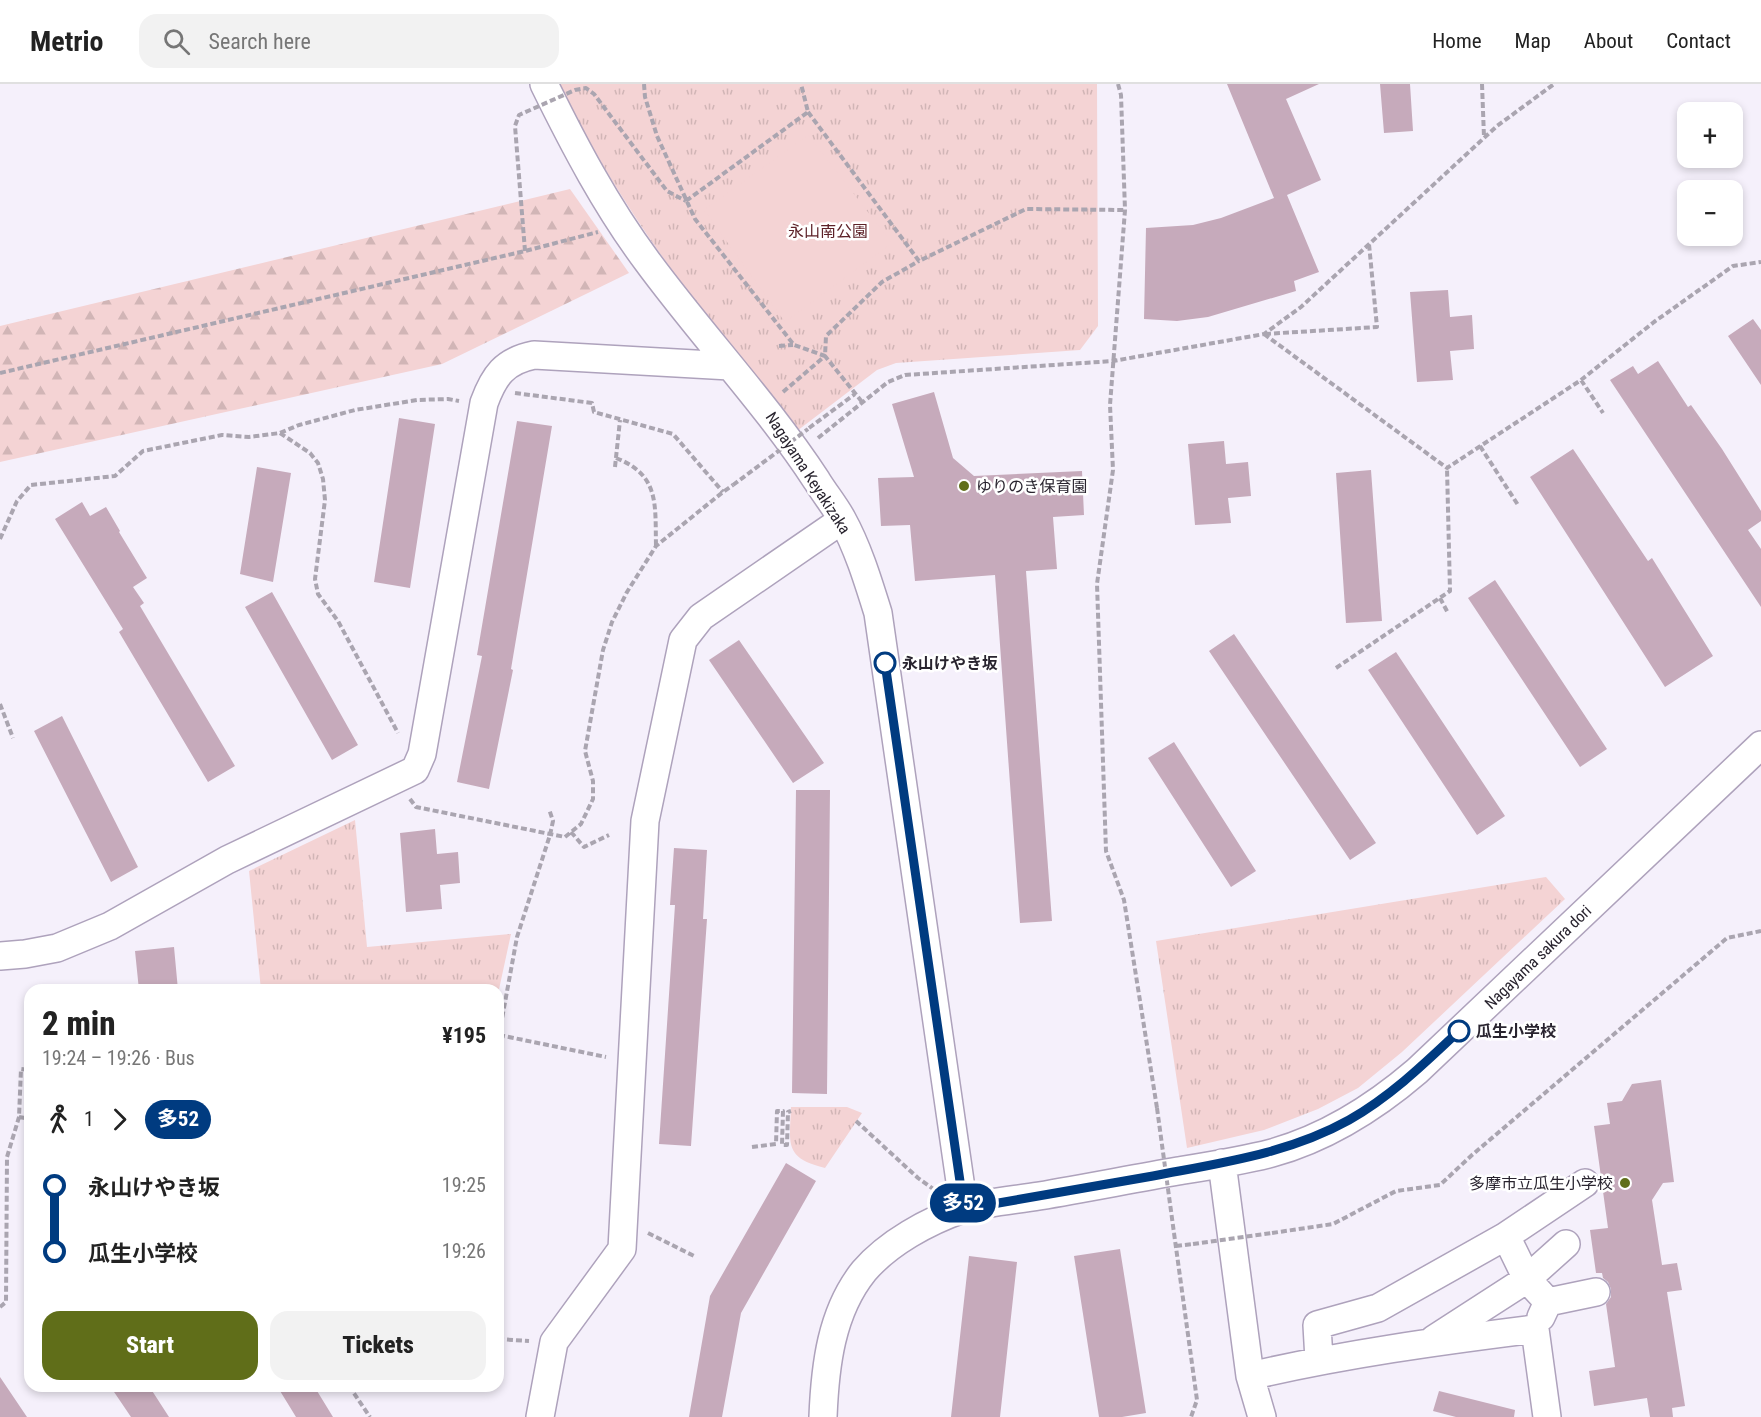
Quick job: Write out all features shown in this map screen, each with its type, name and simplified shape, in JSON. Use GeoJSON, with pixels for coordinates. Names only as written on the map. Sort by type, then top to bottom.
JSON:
{"type":"FeatureCollection","features":[{"type":"Feature","properties":{"kind":"street","name":"Nagayama Keyakizaka"},"geometry":{"type":"LineString","coordinates":[[544,84],[594,181],[647,261],[765,407],[803,441],[866,572],[878,613],[964,1209]]}},
{"type":"Feature","properties":{"kind":"street"},"geometry":{"type":"LineString","coordinates":[[0,956],[57,948],[110,926],[227,860],[415,770],[422,754],[484,403],[492,383],[506,366],[521,358],[534,355],[730,366]]}},
{"type":"Feature","properties":{"kind":"street"},"geometry":{"type":"LineString","coordinates":[[540,1417],[554,1342],[622,1249],[645,821],[683,640],[701,617],[842,520]]}},
{"type":"Feature","properties":{"kind":"street","name":"Nagayama sakura dori"},"geometry":{"type":"LineString","coordinates":[[823,1417],[830,1349],[837,1320],[849,1292],[865,1270],[885,1251],[910,1233],[964,1209],[1222,1164],[1272,1152],[1308,1139],[1349,1120],[1394,1090],[1761,745]]}},
{"type":"Feature","properties":{"kind":"street"},"geometry":{"type":"LineString","coordinates":[[1222,1164],[1250,1376],[1262,1417]]}},
{"type":"Feature","properties":{"kind":"street"},"geometry":{"type":"LineString","coordinates":[[1319,1360],[1317,1325],[1378,1308],[1506,1236],[1585,1183]]}},
{"type":"Feature","properties":{"kind":"street"},"geometry":{"type":"LineString","coordinates":[[1506,1236],[1527,1279],[1548,1302]]}},
{"type":"Feature","properties":{"kind":"street"},"geometry":{"type":"LineString","coordinates":[[1428,1342],[1527,1279],[1566,1245]]}},
{"type":"Feature","properties":{"kind":"street"},"geometry":{"type":"LineString","coordinates":[[1548,1302],[1596,1292]]}},
{"type":"Feature","properties":{"kind":"street"},"geometry":{"type":"LineString","coordinates":[[1547,1417],[1536,1329],[1548,1302]]}},
{"type":"Feature","properties":{"kind":"street"},"geometry":{"type":"LineString","coordinates":[[1250,1376],[1319,1360],[1428,1342],[1536,1329]]}},
{"type":"Feature","properties":{"kind":"path"},"geometry":{"type":"LineString","coordinates":[[644,84],[645,97],[657,136],[695,219],[794,345]]}},
{"type":"Feature","properties":{"kind":"path"},"geometry":{"type":"LineString","coordinates":[[801,84],[808,112],[919,261]]}},
{"type":"Feature","properties":{"kind":"path"},"geometry":{"type":"LineString","coordinates":[[1118,84],[1121,95],[1125,210],[1110,405],[1113,470],[1096,584],[1106,851],[1124,900],[1157,1108],[1197,1400],[1191,1417]]}},
{"type":"Feature","properties":{"kind":"path"},"geometry":{"type":"LineString","coordinates":[[1482,84],[1484,138]]}},
{"type":"Feature","properties":{"kind":"path"},"geometry":{"type":"LineString","coordinates":[[1264,334],[1302,307],[1497,126],[1554,84]]}},
{"type":"Feature","properties":{"kind":"path"},"geometry":{"type":"LineString","coordinates":[[525,251],[515,126],[519,115],[575,90],[586,88],[594,94],[667,191],[686,201]]}},
{"type":"Feature","properties":{"kind":"path"},"geometry":{"type":"LineString","coordinates":[[686,201],[808,112]]}},
{"type":"Feature","properties":{"kind":"path"},"geometry":{"type":"LineString","coordinates":[[765,407],[825,356],[826,336],[882,282],[919,261],[1026,209],[1125,210]]}},
{"type":"Feature","properties":{"kind":"path"},"geometry":{"type":"LineString","coordinates":[[0,373],[525,251],[622,225]]}},
{"type":"Feature","properties":{"kind":"path"},"geometry":{"type":"LineString","coordinates":[[396,779],[416,807],[565,837],[581,824],[593,799],[593,781],[585,751],[603,650],[612,622],[627,592],[656,546],[723,492],[863,403],[888,382],[905,375],[1113,361],[1264,334],[1377,327],[1369,244]]}},
{"type":"Feature","properties":{"kind":"path"},"geometry":{"type":"LineString","coordinates":[[1447,468],[1581,380],[1654,322],[1733,266],[1761,262]]}},
{"type":"Feature","properties":{"kind":"path"},"geometry":{"type":"LineString","coordinates":[[1264,334],[1447,468]]}},
{"type":"Feature","properties":{"kind":"path"},"geometry":{"type":"LineString","coordinates":[[779,346],[794,345],[825,356],[863,403]]}},
{"type":"Feature","properties":{"kind":"path"},"geometry":{"type":"LineString","coordinates":[[1581,380],[1604,413]]}},
{"type":"Feature","properties":{"kind":"path"},"geometry":{"type":"LineString","coordinates":[[505,392],[592,403],[594,412],[673,434],[723,492]]}},
{"type":"Feature","properties":{"kind":"path"},"geometry":{"type":"LineString","coordinates":[[803,441],[855,394]]}},
{"type":"Feature","properties":{"kind":"path"},"geometry":{"type":"LineString","coordinates":[[0,538],[17,501],[31,485],[115,476],[143,451],[222,435],[249,437],[280,433],[299,425],[355,410],[417,400],[448,399]]}},
{"type":"Feature","properties":{"kind":"path"},"geometry":{"type":"LineString","coordinates":[[615,467],[620,420]]}},
{"type":"Feature","properties":{"kind":"path"},"geometry":{"type":"LineString","coordinates":[[280,433],[309,453],[318,463],[323,479],[324,500],[315,579],[318,594],[338,621],[406,748],[422,754]]}},
{"type":"Feature","properties":{"kind":"path"},"geometry":{"type":"LineString","coordinates":[[1480,446],[1518,505]]}},
{"type":"Feature","properties":{"kind":"path"},"geometry":{"type":"LineString","coordinates":[[616,458],[632,465],[651,487],[654,498],[656,546]]}},
{"type":"Feature","properties":{"kind":"path"},"geometry":{"type":"LineString","coordinates":[[1336,668],[1450,591],[1447,468]]}},
{"type":"Feature","properties":{"kind":"path"},"geometry":{"type":"LineString","coordinates":[[1440,598],[1448,612]]}},
{"type":"Feature","properties":{"kind":"path"},"geometry":{"type":"LineString","coordinates":[[0,704],[13,738]]}},
{"type":"Feature","properties":{"kind":"path"},"geometry":{"type":"LineString","coordinates":[[504,1004],[517,937],[550,835],[552,821],[549,809]]}},
{"type":"Feature","properties":{"kind":"path"},"geometry":{"type":"LineString","coordinates":[[571,832],[584,847],[609,835]]}},
{"type":"Feature","properties":{"kind":"path"},"geometry":{"type":"LineString","coordinates":[[1176,1246],[1333,1224],[1396,1191],[1440,1185],[1472,1155],[1727,938],[1761,931]]}},
{"type":"Feature","properties":{"kind":"path"},"geometry":{"type":"LineString","coordinates":[[504,1036],[631,1062]]}},
{"type":"Feature","properties":{"kind":"path"},"geometry":{"type":"LineString","coordinates":[[0,1307],[6,1302],[7,1157],[19,1117],[21,1069],[24,1069]]}},
{"type":"Feature","properties":{"kind":"path"},"geometry":{"type":"LineString","coordinates":[[752,1147],[776,1144],[777,1111],[783,1111],[782,1145],[787,1145],[788,1112],[791,1112]]}},
{"type":"Feature","properties":{"kind":"path"},"geometry":{"type":"LineString","coordinates":[[19,1117],[24,1118]]}},
{"type":"Feature","properties":{"kind":"path"},"geometry":{"type":"LineString","coordinates":[[856,1120],[918,1178]]}},
{"type":"Feature","properties":{"kind":"path"},"geometry":{"type":"LineString","coordinates":[[0,1157],[7,1157]]}},
{"type":"Feature","properties":{"kind":"path"},"geometry":{"type":"LineString","coordinates":[[623,1221],[696,1257]]}},
{"type":"Feature","properties":{"kind":"path"},"geometry":{"type":"LineString","coordinates":[[353,1392],[370,1417]]}},
{"type":"Feature","properties":{"kind":"green space","name":"永山南公園"},"geometry":{"type":"Polygon","coordinates":[[[560,84],[1097,84],[1098,326],[1080,350],[896,363],[877,370],[793,434],[699,308],[638,221],[583,131],[560,84]]]}},
{"type":"Feature","properties":{"kind":"green space"},"geometry":{"type":"Polygon","coordinates":[[[808,135],[892,243],[785,322],[704,210],[808,135]]]}},
{"type":"Feature","properties":{"kind":"green space"},"geometry":{"type":"Polygon","coordinates":[[[570,189],[629,273],[442,364],[0,462],[0,326],[570,189]]]}},
{"type":"Feature","properties":{"kind":"green space"},"geometry":{"type":"Polygon","coordinates":[[[355,820],[367,947],[511,934],[500,984],[260,984],[249,871],[355,820]]]}},
{"type":"Feature","properties":{"kind":"green space"},"geometry":{"type":"Polygon","coordinates":[[[1546,877],[1565,899],[1402,1052],[1358,1088],[1318,1109],[1264,1130],[1187,1148],[1156,941],[1546,877]]]}},
{"type":"Feature","properties":{"kind":"green space"},"geometry":{"type":"Polygon","coordinates":[[[791,1107],[847,1107],[862,1113],[825,1168],[802,1159],[792,1147],[791,1107]]]}},
{"type":"Feature","properties":{"kind":"building"},"geometry":{"type":"Polygon","coordinates":[[[1227,84],[1319,84],[1286,99],[1321,180],[1287,195],[1319,272],[1294,281],[1296,291],[1208,317],[1177,321],[1144,319],[1146,228],[1193,225],[1221,218],[1274,198],[1227,84]]]}},
{"type":"Feature","properties":{"kind":"building"},"geometry":{"type":"Polygon","coordinates":[[[1380,84],[1410,84],[1413,131],[1384,133],[1380,84]]]}},
{"type":"Feature","properties":{"kind":"building"},"geometry":{"type":"Polygon","coordinates":[[[1448,290],[1450,317],[1472,315],[1474,349],[1450,351],[1453,380],[1417,382],[1410,292],[1448,290]]]}},
{"type":"Feature","properties":{"kind":"building"},"geometry":{"type":"Polygon","coordinates":[[[1753,319],[1761,330],[1761,385],[1728,336],[1753,319]]]}},
{"type":"Feature","properties":{"kind":"building"},"geometry":{"type":"Polygon","coordinates":[[[1658,361],[1688,407],[1691,405],[1722,449],[1761,511],[1761,521],[1748,530],[1761,549],[1761,607],[1610,380],[1633,366],[1638,374],[1658,361]]]}},
{"type":"Feature","properties":{"kind":"building"},"geometry":{"type":"Polygon","coordinates":[[[934,392],[953,458],[974,476],[1082,471],[1084,515],[1053,517],[1057,569],[1026,571],[1052,921],[1020,923],[995,575],[915,581],[910,525],[881,526],[878,478],[914,477],[892,404],[934,392]]]}},
{"type":"Feature","properties":{"kind":"building"},"geometry":{"type":"Polygon","coordinates":[[[399,418],[435,424],[410,588],[374,582],[399,418]]]}},
{"type":"Feature","properties":{"kind":"building"},"geometry":{"type":"Polygon","coordinates":[[[517,421],[552,426],[511,669],[513,670],[489,789],[457,782],[482,656],[477,655],[517,421]]]}},
{"type":"Feature","properties":{"kind":"building"},"geometry":{"type":"Polygon","coordinates":[[[1224,441],[1226,464],[1248,462],[1251,496],[1228,498],[1231,523],[1195,525],[1188,444],[1224,441]]]}},
{"type":"Feature","properties":{"kind":"building"},"geometry":{"type":"Polygon","coordinates":[[[1573,449],[1648,561],[1652,558],[1713,656],[1665,687],[1530,477],[1573,449]]]}},
{"type":"Feature","properties":{"kind":"building"},"geometry":{"type":"Polygon","coordinates":[[[257,467],[291,473],[273,582],[240,574],[257,467]]]}},
{"type":"Feature","properties":{"kind":"building"},"geometry":{"type":"Polygon","coordinates":[[[1371,470],[1382,621],[1346,623],[1336,473],[1371,470]]]}},
{"type":"Feature","properties":{"kind":"building"},"geometry":{"type":"Polygon","coordinates":[[[82,502],[90,516],[106,507],[120,531],[147,578],[133,587],[144,603],[140,606],[235,766],[208,782],[119,632],[123,629],[55,519],[82,502]]]}},
{"type":"Feature","properties":{"kind":"building"},"geometry":{"type":"Polygon","coordinates":[[[1495,580],[1607,749],[1580,767],[1468,598],[1495,580]]]}},
{"type":"Feature","properties":{"kind":"building"},"geometry":{"type":"Polygon","coordinates":[[[272,592],[358,745],[332,760],[245,607],[272,592]]]}},
{"type":"Feature","properties":{"kind":"building"},"geometry":{"type":"Polygon","coordinates":[[[1234,634],[1376,843],[1350,860],[1209,651],[1234,634]]]}},
{"type":"Feature","properties":{"kind":"building"},"geometry":{"type":"Polygon","coordinates":[[[739,640],[824,763],[793,783],[709,660],[739,640]]]}},
{"type":"Feature","properties":{"kind":"building"},"geometry":{"type":"Polygon","coordinates":[[[1396,652],[1505,816],[1477,835],[1368,670],[1396,652]]]}},
{"type":"Feature","properties":{"kind":"building"},"geometry":{"type":"Polygon","coordinates":[[[62,716],[138,867],[111,882],[34,731],[62,716]]]}},
{"type":"Feature","properties":{"kind":"building"},"geometry":{"type":"Polygon","coordinates":[[[1174,742],[1256,871],[1231,887],[1148,758],[1174,742]]]}},
{"type":"Feature","properties":{"kind":"building"},"geometry":{"type":"Polygon","coordinates":[[[796,790],[830,790],[827,1094],[792,1093],[796,790]]]}},
{"type":"Feature","properties":{"kind":"building"},"geometry":{"type":"Polygon","coordinates":[[[435,829],[437,854],[458,852],[460,883],[440,885],[442,909],[406,912],[400,833],[435,829]]]}},
{"type":"Feature","properties":{"kind":"building"},"geometry":{"type":"Polygon","coordinates":[[[674,848],[707,850],[703,919],[707,919],[691,1146],[659,1144],[675,905],[670,905],[674,848]]]}},
{"type":"Feature","properties":{"kind":"building"},"geometry":{"type":"Polygon","coordinates":[[[174,947],[177,984],[138,984],[135,951],[174,947]]]}},
{"type":"Feature","properties":{"kind":"building"},"geometry":{"type":"Polygon","coordinates":[[[1661,1080],[1674,1182],[1663,1183],[1652,1200],[1662,1265],[1677,1263],[1682,1290],[1667,1292],[1685,1406],[1672,1408],[1673,1417],[1650,1417],[1647,1398],[1594,1406],[1589,1371],[1615,1367],[1606,1304],[1611,1297],[1611,1289],[1602,1273],[1596,1273],[1590,1230],[1608,1228],[1594,1126],[1610,1124],[1607,1103],[1622,1101],[1632,1084],[1661,1080]]]}},
{"type":"Feature","properties":{"kind":"building"},"geometry":{"type":"Polygon","coordinates":[[[786,1163],[816,1181],[741,1313],[722,1417],[689,1417],[710,1296],[786,1163]]]}},
{"type":"Feature","properties":{"kind":"building"},"geometry":{"type":"Polygon","coordinates":[[[1120,1249],[1146,1413],[1122,1417],[1099,1417],[1074,1256],[1120,1249]]]}},
{"type":"Feature","properties":{"kind":"building"},"geometry":{"type":"Polygon","coordinates":[[[969,1256],[1017,1262],[1000,1417],[951,1417],[969,1256]]]}},
{"type":"Feature","properties":{"kind":"building"},"geometry":{"type":"Polygon","coordinates":[[[0,1377],[27,1417],[0,1417],[0,1377]]]}},
{"type":"Feature","properties":{"kind":"building"},"geometry":{"type":"Polygon","coordinates":[[[1439,1391],[1515,1410],[1514,1417],[1456,1417],[1433,1411],[1439,1391]]]}},
{"type":"Feature","properties":{"kind":"building"},"geometry":{"type":"Polygon","coordinates":[[[114,1392],[153,1392],[169,1417],[131,1417],[114,1392]]]}},
{"type":"Feature","properties":{"kind":"building"},"geometry":{"type":"Polygon","coordinates":[[[281,1392],[318,1392],[333,1417],[296,1417],[281,1392]]]}},
{"type":"Feature","properties":{"kind":"bus line","name":"多52"},"geometry":{"type":"LineString","coordinates":[[885,663],[964,1209],[1222,1164],[1299,1143],[1349,1120],[1372,1106],[1417,1071],[1459,1031]]}},
{"type":"Feature","properties":{"kind":"place","name":"ゆりのき保育園"},"geometry":{"type":"Point","coordinates":[964,486]}},
{"type":"Feature","properties":{"kind":"place","name":"永山けやき坂"},"geometry":{"type":"Point","coordinates":[885,663]}},
{"type":"Feature","properties":{"kind":"place","name":"瓜生小学校"},"geometry":{"type":"Point","coordinates":[1459,1031]}},
{"type":"Feature","properties":{"kind":"place","name":"多摩市立瓜生小学校"},"geometry":{"type":"Point","coordinates":[1625,1183]}}]}
